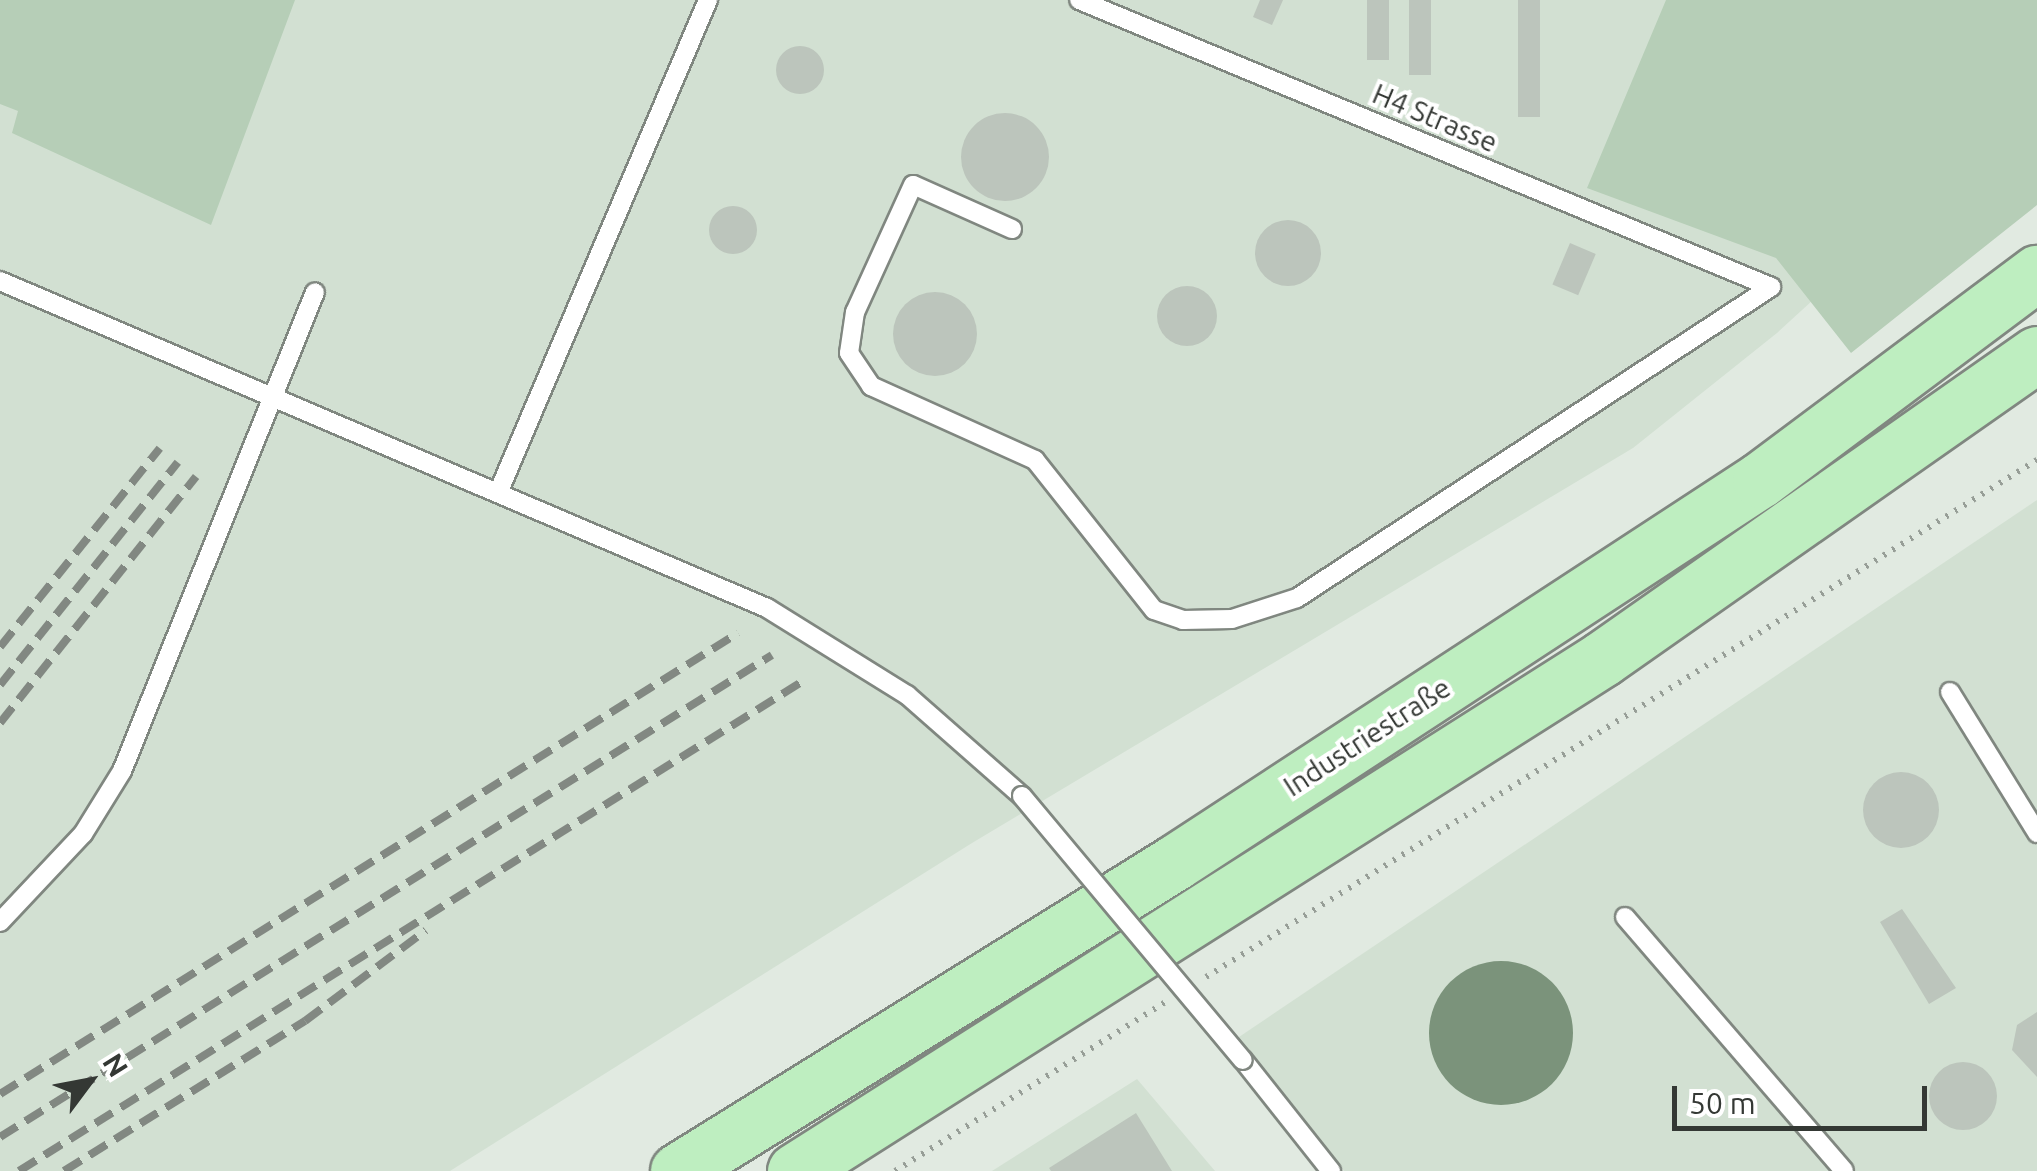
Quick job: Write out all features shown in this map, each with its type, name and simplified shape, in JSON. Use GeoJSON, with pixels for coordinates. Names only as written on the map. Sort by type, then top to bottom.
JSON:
{"type":"FeatureCollection","features":[{"type":"Feature","properties":{"kind":"highway","name":"Industriestraße"},"geometry":{"type":"LineString","coordinates":[[678,1171],[1174,863],[1743,491],[2037,273]]}},
{"type":"Feature","properties":{"kind":"highway"},"geometry":{"type":"LineString","coordinates":[[795,1171],[1602,659],[2037,354]]}},
{"type":"Feature","properties":{"kind":"highway"},"geometry":{"type":"LineString","coordinates":[[1985,394],[2037,371]]}},
{"type":"Feature","properties":{"kind":"lane"},"geometry":{"type":"LineString","coordinates":[[498,493],[708,0]]}},
{"type":"Feature","properties":{"kind":"lane","name":"H4 Strasse"},"geometry":{"type":"LineString","coordinates":[[1012,229],[913,185],[855,312],[850,354],[871,386],[1034,460],[1154,610],[1183,620],[1232,619],[1298,598],[1770,288],[1078,0]]}},
{"type":"Feature","properties":{"kind":"lane"},"geometry":{"type":"LineString","coordinates":[[0,281],[766,608],[907,695],[1022,796],[1331,1171]]}},
{"type":"Feature","properties":{"kind":"lane"},"geometry":{"type":"LineString","coordinates":[[0,922],[83,834],[122,771],[315,292]]}},
{"type":"Feature","properties":{"kind":"lane"},"geometry":{"type":"LineString","coordinates":[[1950,692],[2037,833]]}},
{"type":"Feature","properties":{"kind":"lane"},"geometry":{"type":"LineString","coordinates":[[1625,917],[1844,1171]]}},
{"type":"Feature","properties":{"kind":"path"},"geometry":{"type":"LineString","coordinates":[[1199,981],[2037,460]]}},
{"type":"Feature","properties":{"kind":"path"},"geometry":{"type":"LineString","coordinates":[[895,1171],[1182,991]]}},
{"type":"Feature","properties":{"kind":"shaded area"},"geometry":{"type":"Polygon","coordinates":[[[0,0],[2037,0],[2037,95],[1777,333],[1633,448],[972,843],[450,1171],[0,1171],[0,0]]]}},
{"type":"Feature","properties":{"kind":"shaded area"},"geometry":{"type":"Polygon","coordinates":[[[0,0],[295,0],[211,225],[12,133],[18,111],[0,104],[0,0]]]}},
{"type":"Feature","properties":{"kind":"shaded area"},"geometry":{"type":"Polygon","coordinates":[[[1666,0],[2037,0],[2037,205],[1851,353],[1776,258],[1587,188],[1666,0]]]}},
{"type":"Feature","properties":{"kind":"shaded area"},"geometry":{"type":"Polygon","coordinates":[[[2037,500],[2037,1171],[1344,1171],[1236,1039],[2037,500]]]}},
{"type":"Feature","properties":{"kind":"shaded area"},"geometry":{"type":"Polygon","coordinates":[[[1501,961],[1528,967],[1552,982],[1567,1006],[1573,1033],[1567,1060],[1552,1084],[1528,1099],[1501,1105],[1474,1099],[1450,1084],[1435,1060],[1429,1033],[1435,1006],[1450,982],[1474,967],[1501,961]]]}},
{"type":"Feature","properties":{"kind":"shaded area"},"geometry":{"type":"Polygon","coordinates":[[[1137,1079],[1215,1171],[992,1171],[1137,1079]]]}},
{"type":"Feature","properties":{"kind":"building"},"geometry":{"type":"Polygon","coordinates":[[[1260,0],[1283,0],[1272,25],[1253,17],[1260,0]]]}},
{"type":"Feature","properties":{"kind":"building"},"geometry":{"type":"Polygon","coordinates":[[[1367,0],[1389,0],[1389,60],[1367,60],[1367,0]]]}},
{"type":"Feature","properties":{"kind":"building"},"geometry":{"type":"Polygon","coordinates":[[[1409,0],[1431,0],[1431,75],[1409,75],[1409,0]]]}},
{"type":"Feature","properties":{"kind":"building"},"geometry":{"type":"Polygon","coordinates":[[[1518,0],[1540,0],[1540,117],[1518,117],[1518,0]]]}},
{"type":"Feature","properties":{"kind":"building"},"geometry":{"type":"Polygon","coordinates":[[[800,46],[817,53],[824,70],[817,87],[800,94],[783,87],[776,70],[783,53],[800,46]]]}},
{"type":"Feature","properties":{"kind":"building"},"geometry":{"type":"Polygon","coordinates":[[[1005,113],[1036,126],[1049,157],[1036,188],[1005,201],[974,188],[961,157],[974,126],[1005,113]]]}},
{"type":"Feature","properties":{"kind":"building"},"geometry":{"type":"Polygon","coordinates":[[[733,206],[750,213],[757,230],[750,247],[733,254],[716,247],[709,230],[716,213],[733,206]]]}},
{"type":"Feature","properties":{"kind":"building"},"geometry":{"type":"Polygon","coordinates":[[[1288,220],[1311,230],[1321,253],[1311,276],[1288,286],[1265,276],[1255,253],[1265,230],[1288,220]]]}},
{"type":"Feature","properties":{"kind":"building"},"geometry":{"type":"Polygon","coordinates":[[[1570,243],[1596,254],[1578,295],[1552,284],[1570,243]]]}},
{"type":"Feature","properties":{"kind":"building"},"geometry":{"type":"Polygon","coordinates":[[[1187,286],[1208,295],[1217,316],[1208,337],[1187,346],[1166,337],[1157,316],[1166,295],[1187,286]]]}},
{"type":"Feature","properties":{"kind":"building"},"geometry":{"type":"Polygon","coordinates":[[[935,292],[951,295],[965,304],[974,318],[974,350],[965,364],[951,373],[935,376],[919,373],[905,364],[896,350],[893,334],[896,318],[905,304],[919,295],[935,292]]]}},
{"type":"Feature","properties":{"kind":"building"},"geometry":{"type":"Polygon","coordinates":[[[1901,772],[1928,783],[1939,810],[1928,837],[1901,848],[1874,837],[1863,810],[1874,783],[1901,772]]]}},
{"type":"Feature","properties":{"kind":"building"},"geometry":{"type":"Polygon","coordinates":[[[1902,909],[1956,988],[1929,1004],[1880,922],[1902,909]]]}},
{"type":"Feature","properties":{"kind":"building"},"geometry":{"type":"Polygon","coordinates":[[[2037,1012],[2037,1077],[2012,1050],[2017,1025],[2037,1012]]]}},
{"type":"Feature","properties":{"kind":"building"},"geometry":{"type":"Polygon","coordinates":[[[1963,1062],[1976,1064],[1987,1072],[1995,1083],[1995,1109],[1987,1120],[1976,1128],[1963,1130],[1950,1128],[1939,1120],[1931,1109],[1929,1096],[1931,1083],[1939,1072],[1950,1064],[1963,1062]]]}},
{"type":"Feature","properties":{"kind":"building"},"geometry":{"type":"Polygon","coordinates":[[[1136,1113],[1172,1171],[1049,1168],[1136,1113]]]}},
{"type":"Feature","properties":{"kind":"railway"},"geometry":{"type":"LineString","coordinates":[[0,647],[160,448]]}},
{"type":"Feature","properties":{"kind":"railway"},"geometry":{"type":"LineString","coordinates":[[0,685],[178,462]]}},
{"type":"Feature","properties":{"kind":"railway"},"geometry":{"type":"LineString","coordinates":[[0,723],[196,477]]}},
{"type":"Feature","properties":{"kind":"railway"},"geometry":{"type":"LineString","coordinates":[[0,1094],[738,633]]}},
{"type":"Feature","properties":{"kind":"railway"},"geometry":{"type":"LineString","coordinates":[[0,1137],[772,655]]}},
{"type":"Feature","properties":{"kind":"railway"},"geometry":{"type":"LineString","coordinates":[[19,1171],[800,683]]}},
{"type":"Feature","properties":{"kind":"railway"},"geometry":{"type":"LineString","coordinates":[[64,1171],[305,1021],[426,930]]}}]}
